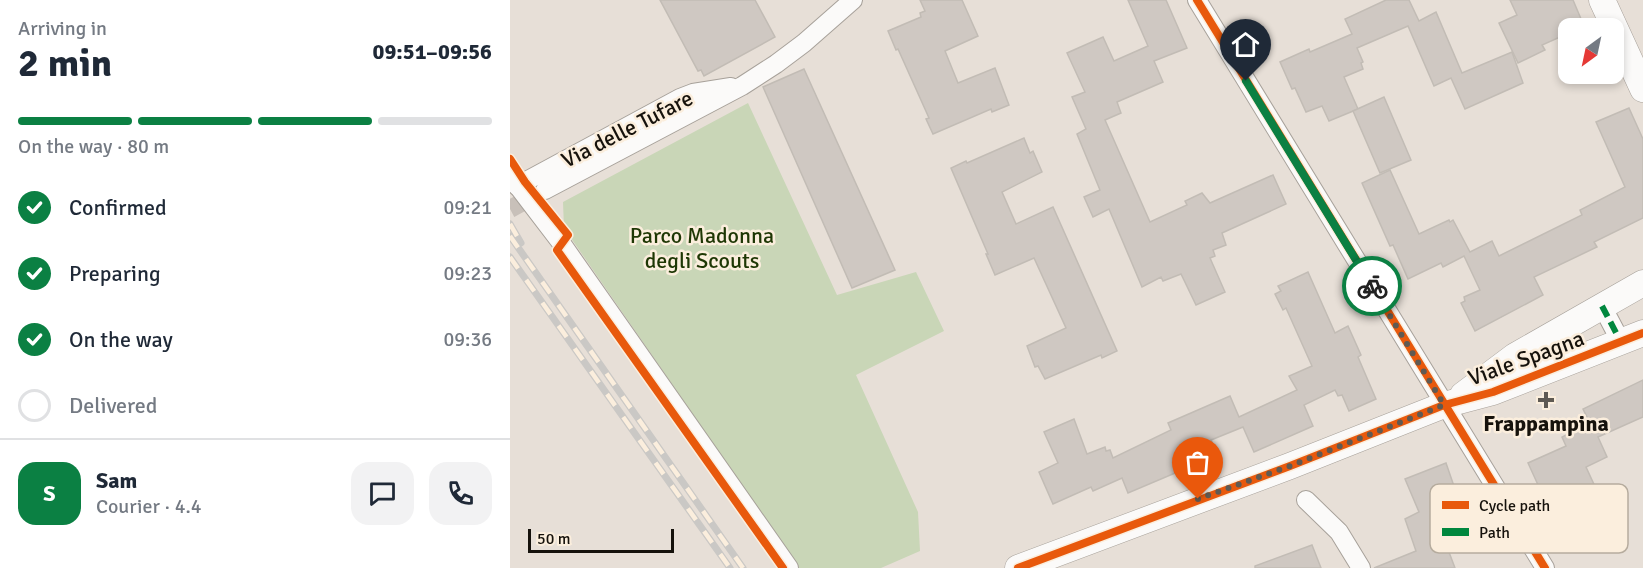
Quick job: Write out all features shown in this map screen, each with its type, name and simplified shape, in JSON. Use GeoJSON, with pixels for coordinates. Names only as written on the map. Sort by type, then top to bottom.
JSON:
{"type":"FeatureCollection","features":[{"type":"Feature","properties":{"kind":"street","name":"Via delle Tufare"},"geometry":{"type":"LineString","coordinates":[[545,190],[742,86],[786,57],[853,0]]}},
{"type":"Feature","properties":{"kind":"street"},"geometry":{"type":"LineString","coordinates":[[1197,0],[1449,403],[1496,484]]}},
{"type":"Feature","properties":{"kind":"street"},"geometry":{"type":"LineString","coordinates":[[1602,0],[1643,89]]}},
{"type":"Feature","properties":{"kind":"street","name":"Via delle Tufare"},"geometry":{"type":"LineString","coordinates":[[514,181],[680,98],[693,93],[742,86]]}},
{"type":"Feature","properties":{"kind":"street"},"geometry":{"type":"LineString","coordinates":[[514,181],[562,244],[789,568]]}},
{"type":"Feature","properties":{"kind":"street","name":"Viale Spagna"},"geometry":{"type":"LineString","coordinates":[[1449,403],[1515,356],[1643,283]]}},
{"type":"Feature","properties":{"kind":"street","name":"Viale Spagna"},"geometry":{"type":"LineString","coordinates":[[1018,568],[1290,466],[1449,403],[1493,392],[1632,338],[1602,306]]}},
{"type":"Feature","properties":{"kind":"street"},"geometry":{"type":"LineString","coordinates":[[1306,500],[1339,532],[1361,568]]}},
{"type":"Feature","properties":{"kind":"street"},"geometry":{"type":"LineString","coordinates":[[1536,553],[1545,568]]}},
{"type":"Feature","properties":{"kind":"green space","name":"Parco Madonna degli Scouts"},"geometry":{"type":"Polygon","coordinates":[[[748,103],[837,295],[916,272],[944,331],[856,375],[918,512],[920,551],[881,568],[799,568],[564,228],[563,202],[748,103]]]}},
{"type":"Feature","properties":{"kind":"building"},"geometry":{"type":"Polygon","coordinates":[[[660,0],[755,0],[775,37],[704,76],[701,70],[698,71],[660,0]]]}},
{"type":"Feature","properties":{"kind":"building"},"geometry":{"type":"Polygon","coordinates":[[[920,0],[962,0],[978,36],[945,51],[958,83],[995,68],[1009,105],[992,112],[991,109],[933,134],[926,119],[929,118],[888,31],[921,17],[920,13],[925,11],[920,0]]]}},
{"type":"Feature","properties":{"kind":"building"},"geometry":{"type":"Polygon","coordinates":[[[1128,0],[1166,0],[1187,48],[1154,61],[1163,82],[1117,102],[1121,113],[1105,120],[1150,222],[1187,205],[1185,201],[1202,193],[1210,203],[1273,175],[1286,204],[1222,233],[1226,245],[1213,250],[1215,256],[1210,258],[1225,292],[1196,305],[1181,274],[1163,281],[1161,277],[1142,287],[1109,209],[1093,217],[1084,197],[1100,190],[1077,134],[1086,129],[1072,97],[1085,92],[1067,53],[1103,37],[1114,61],[1148,46],[1128,0]]]}},
{"type":"Feature","properties":{"kind":"building"},"geometry":{"type":"Polygon","coordinates":[[[1386,0],[1409,0],[1419,21],[1436,12],[1462,73],[1512,52],[1523,83],[1465,109],[1451,78],[1434,86],[1408,26],[1357,48],[1363,62],[1361,63],[1363,69],[1344,77],[1358,109],[1329,121],[1322,106],[1306,112],[1295,88],[1292,89],[1280,62],[1352,34],[1345,19],[1386,0]]]}},
{"type":"Feature","properties":{"kind":"building"},"geometry":{"type":"Polygon","coordinates":[[[1510,0],[1573,0],[1581,18],[1558,18],[1558,38],[1542,45],[1545,50],[1518,63],[1499,23],[1517,15],[1510,0]]]}},
{"type":"Feature","properties":{"kind":"building"},"geometry":{"type":"Polygon","coordinates":[[[804,69],[895,270],[852,288],[763,87],[804,69]]]}},
{"type":"Feature","properties":{"kind":"building"},"geometry":{"type":"Polygon","coordinates":[[[1384,97],[1411,160],[1380,173],[1353,111],[1384,97]]]}},
{"type":"Feature","properties":{"kind":"building"},"geometry":{"type":"Polygon","coordinates":[[[1629,108],[1643,139],[1643,218],[1594,242],[1597,247],[1534,277],[1543,295],[1475,331],[1461,303],[1465,301],[1464,297],[1480,290],[1464,256],[1443,267],[1441,263],[1408,279],[1393,245],[1390,246],[1362,183],[1390,170],[1419,234],[1453,220],[1470,252],[1492,241],[1499,256],[1582,215],[1580,210],[1625,187],[1596,122],[1629,108]]]}},
{"type":"Feature","properties":{"kind":"building"},"geometry":{"type":"Polygon","coordinates":[[[1024,138],[1030,153],[1033,151],[1042,172],[1002,192],[1016,224],[1053,207],[1117,351],[1102,358],[1101,355],[1045,379],[1038,366],[1035,367],[1027,346],[1066,328],[1034,258],[995,275],[951,168],[1024,138]]]}},
{"type":"Feature","properties":{"kind":"building"},"geometry":{"type":"Polygon","coordinates":[[[1308,272],[1335,333],[1348,326],[1376,399],[1349,411],[1342,395],[1338,396],[1335,390],[1304,405],[1313,426],[1254,452],[1243,427],[1211,440],[1221,461],[1197,472],[1194,465],[1128,493],[1122,478],[1093,491],[1091,487],[1053,504],[1039,472],[1058,463],[1044,432],[1074,419],[1087,454],[1105,447],[1106,451],[1110,450],[1113,458],[1171,430],[1168,423],[1230,396],[1239,417],[1297,390],[1289,376],[1312,366],[1286,308],[1283,310],[1275,294],[1281,291],[1278,286],[1308,272]]]}},
{"type":"Feature","properties":{"kind":"building"},"geometry":{"type":"Polygon","coordinates":[[[1643,380],[1643,417],[1598,437],[1607,457],[1586,467],[1594,484],[1538,484],[1528,463],[1566,446],[1562,437],[1590,423],[1583,409],[1643,380]]]}},
{"type":"Feature","properties":{"kind":"building"},"geometry":{"type":"Polygon","coordinates":[[[1446,463],[1453,484],[1430,484],[1430,553],[1449,553],[1455,568],[1374,568],[1416,551],[1405,519],[1419,512],[1405,479],[1446,463]]]}},
{"type":"Feature","properties":{"kind":"building"},"geometry":{"type":"Polygon","coordinates":[[[1312,545],[1321,568],[1255,568],[1255,566],[1312,545]]]}},
{"type":"Feature","properties":{"kind":"tunnel"},"geometry":{"type":"LineString","coordinates":[[510,209],[545,190]]}},
{"type":"Feature","properties":{"kind":"railway"},"geometry":{"type":"LineString","coordinates":[[510,224],[521,243]]}},
{"type":"Feature","properties":{"kind":"railway"},"geometry":{"type":"LineString","coordinates":[[510,236],[743,568]]}},
{"type":"Feature","properties":{"kind":"railway"},"geometry":{"type":"LineString","coordinates":[[510,257],[730,568]]}},
{"type":"Feature","properties":{"kind":"marked path"},"geometry":{"type":"LineString","coordinates":[[1602,306],[1621,342]]}},
{"type":"Feature","properties":{"kind":"cycle path"},"geometry":{"type":"LineString","coordinates":[[1197,0],[1494,484]]}},
{"type":"Feature","properties":{"kind":"cycle path"},"geometry":{"type":"LineString","coordinates":[[510,159],[525,182],[568,235],[557,250],[783,568]]}},
{"type":"Feature","properties":{"kind":"cycle path"},"geometry":{"type":"LineString","coordinates":[[1018,568],[1290,466],[1444,405],[1493,392],[1643,333]]}},
{"type":"Feature","properties":{"kind":"cycle path"},"geometry":{"type":"LineString","coordinates":[[1536,553],[1545,568]]}},
{"type":"Feature","properties":{"kind":"way so far"},"geometry":{"type":"LineString","coordinates":[[1198,499],[1290,466],[1444,405],[1372,286]]}},
{"type":"Feature","properties":{"kind":"place","name":"Frappampina"},"geometry":{"type":"Point","coordinates":[1546,400]}},
{"type":"Feature","properties":{"kind":"route"},"geometry":{"type":"LineString","coordinates":[[1246,81],[1372,286]]}}]}
